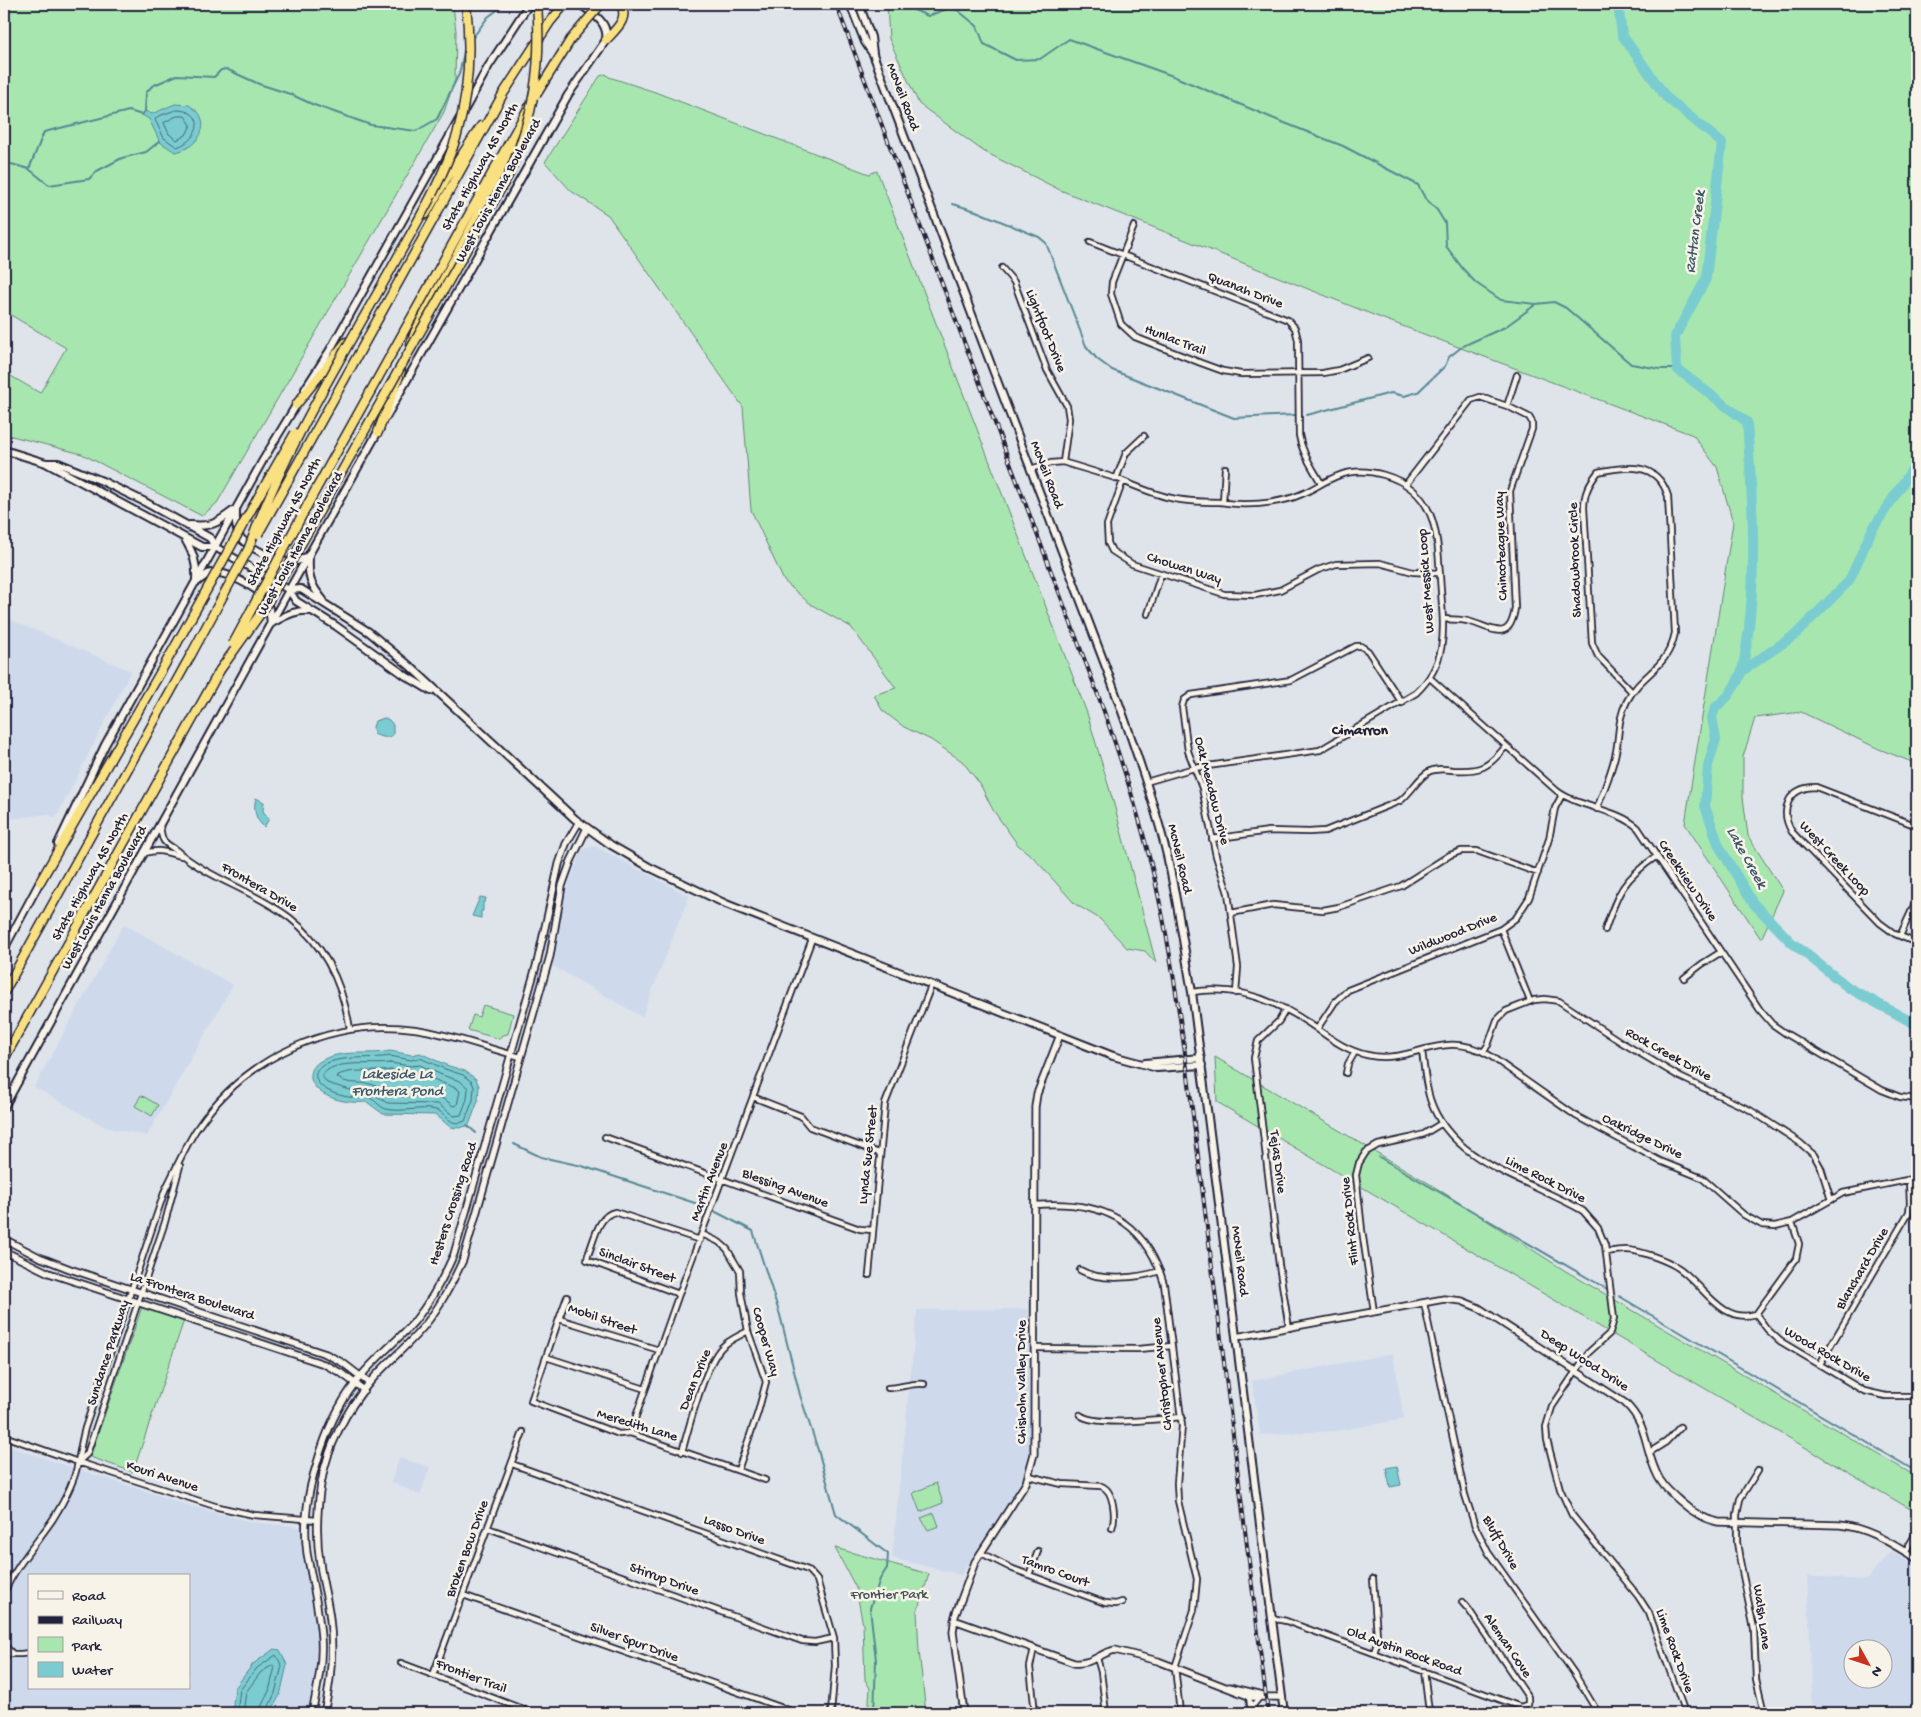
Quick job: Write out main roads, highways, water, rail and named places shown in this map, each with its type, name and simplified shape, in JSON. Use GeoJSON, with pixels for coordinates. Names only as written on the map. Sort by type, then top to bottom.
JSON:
{"type":"FeatureCollection","features":[{"type":"Feature","properties":{"kind":"highway"},"geometry":{"type":"LineString","coordinates":[[248,550],[258,522],[282,470],[316,403],[421,215],[453,147],[461,119],[467,78],[469,46],[466,4]]}},
{"type":"Feature","properties":{"kind":"highway"},"geometry":{"type":"LineString","coordinates":[[220,670],[263,610],[283,576],[509,174],[526,129],[536,86],[539,42],[537,4]]}},
{"type":"Feature","properties":{"kind":"highway","name":"State Highway 45 North"},"geometry":{"type":"LineString","coordinates":[[4,992],[503,94],[533,47],[565,4]]}},
{"type":"Feature","properties":{"kind":"highway","name":"State Highway 45 North"},"geometry":{"type":"LineString","coordinates":[[4,1059],[220,670],[315,491],[528,107],[571,39],[601,4]]}},
{"type":"Feature","properties":{"kind":"highway"},"geometry":{"type":"LineString","coordinates":[[606,40],[624,18],[625,12],[620,4]]}},
{"type":"Feature","properties":{"kind":"highway"},"geometry":{"type":"LineString","coordinates":[[296,405],[335,358],[360,322],[387,281],[446,179],[475,134],[494,111]]}},
{"type":"Feature","properties":{"kind":"highway"},"geometry":{"type":"LineString","coordinates":[[378,432],[415,332],[484,204],[513,145],[520,123]]}},
{"type":"Feature","properties":{"kind":"highway"},"geometry":{"type":"LineString","coordinates":[[40,882],[260,494],[303,420],[316,403]]}},
{"type":"Feature","properties":{"kind":"main road"},"geometry":{"type":"LineString","coordinates":[[4,949],[40,882],[105,745],[214,547],[330,350],[488,67],[529,4]]}},
{"type":"Feature","properties":{"kind":"main road"},"geometry":{"type":"LineString","coordinates":[[580,4],[600,19],[607,35],[606,40]]}},
{"type":"Feature","properties":{"kind":"main road","name":"McNeil Road"},"geometry":{"type":"LineString","coordinates":[[850,4],[865,42],[873,54],[1103,661],[1146,782],[1172,877],[1202,1062],[1284,1713]]}},
{"type":"Feature","properties":{"kind":"main road","name":"McNeil Road"},"geometry":{"type":"LineString","coordinates":[[859,4],[871,37],[873,54]]}},
{"type":"Feature","properties":{"kind":"main road","name":"West Louis Henna Boulevard"},"geometry":{"type":"LineString","coordinates":[[4,1107],[289,590],[568,95],[606,40]]}},
{"type":"Feature","properties":{"kind":"main road"},"geometry":{"type":"LineString","coordinates":[[4,450],[46,462],[58,463],[102,481],[210,538],[214,547]]}},
{"type":"Feature","properties":{"kind":"main road"},"geometry":{"type":"LineString","coordinates":[[46,462],[202,548],[214,547],[289,590],[296,601],[314,611],[406,676],[442,697]]}},
{"type":"Feature","properties":{"kind":"main road"},"geometry":{"type":"LineString","coordinates":[[186,525],[212,525],[236,509]]}},
{"type":"Feature","properties":{"kind":"main road"},"geometry":{"type":"LineString","coordinates":[[236,509],[236,527],[240,538],[254,548],[282,562],[292,563],[309,556],[310,579],[313,587],[326,603]]}},
{"type":"Feature","properties":{"kind":"main road"},"geometry":{"type":"LineString","coordinates":[[184,538],[197,567],[195,583]]}},
{"type":"Feature","properties":{"kind":"main road"},"geometry":{"type":"LineString","coordinates":[[195,583],[209,573],[228,575],[260,593],[266,601],[271,624],[288,614],[304,610],[314,611]]}},
{"type":"Feature","properties":{"kind":"main road"},"geometry":{"type":"LineString","coordinates":[[289,590],[301,589],[326,603],[369,632],[411,668],[578,822],[611,845],[668,878],[812,939],[1113,1056],[1138,1063],[1202,1062]]}},
{"type":"Feature","properties":{"kind":"water"},"geometry":{"type":"Polygon","coordinates":[[[175,104],[189,105],[199,113],[203,126],[201,133],[193,144],[188,148],[175,152],[160,142],[149,119],[142,115],[145,111],[152,114],[175,104]]]}},
{"type":"Feature","properties":{"kind":"water"},"geometry":{"type":"Polygon","coordinates":[[[384,718],[393,725],[393,735],[388,737],[374,734],[373,727],[375,721],[384,718]]]}},
{"type":"Feature","properties":{"kind":"water"},"geometry":{"type":"Polygon","coordinates":[[[256,798],[264,802],[263,811],[269,819],[264,827],[256,814],[256,798]]]}},
{"type":"Feature","properties":{"kind":"water"},"geometry":{"type":"Polygon","coordinates":[[[480,897],[486,898],[485,902],[483,902],[481,918],[472,916],[480,897]]]}},
{"type":"Feature","properties":{"kind":"water","name":"Lakeside La Frontera Pond"},"geometry":{"type":"Polygon","coordinates":[[[390,1051],[412,1055],[420,1053],[465,1071],[476,1079],[479,1086],[478,1101],[469,1125],[460,1128],[450,1127],[436,1115],[383,1114],[367,1102],[343,1101],[327,1096],[314,1086],[311,1079],[314,1067],[327,1058],[345,1054],[390,1051]]]}},
{"type":"Feature","properties":{"kind":"water"},"geometry":{"type":"Polygon","coordinates":[[[1397,1466],[1401,1485],[1390,1487],[1386,1468],[1397,1466]]]}},
{"type":"Feature","properties":{"kind":"water"},"geometry":{"type":"Polygon","coordinates":[[[274,1649],[280,1650],[287,1665],[280,1695],[270,1713],[232,1713],[235,1688],[253,1664],[274,1649]]]}},
{"type":"Feature","properties":{"kind":"waterway"},"geometry":{"type":"LineString","coordinates":[[471,40],[488,17],[505,4]]}},
{"type":"Feature","properties":{"kind":"waterway"},"geometry":{"type":"LineString","coordinates":[[900,4],[928,16],[949,8],[955,8],[977,26],[984,44],[1016,60],[1040,59],[1069,39],[1173,76],[1343,146],[1418,185],[1425,198],[1437,210],[1445,223],[1446,246],[1476,283],[1501,300],[1536,304],[1554,302],[1566,308],[1631,364],[1660,369],[1677,369]]}},
{"type":"Feature","properties":{"kind":"waterway","name":"Rattan Creek"},"geometry":{"type":"LineString","coordinates":[[1618,4],[1622,35],[1666,97],[1722,143],[1706,279],[1675,336],[1677,369],[1747,422],[1753,515],[1753,578],[1751,609],[1742,671]]}},
{"type":"Feature","properties":{"kind":"waterway"},"geometry":{"type":"LineString","coordinates":[[4,162],[29,169],[44,132],[129,111],[142,115],[145,111],[146,93],[152,86],[177,75],[214,77],[221,70],[226,69],[259,84],[371,125],[416,131],[437,119],[459,74],[465,48]]}},
{"type":"Feature","properties":{"kind":"waterway"},"geometry":{"type":"LineString","coordinates":[[29,169],[49,185],[89,179],[97,171],[122,158],[146,152],[160,141]]}},
{"type":"Feature","properties":{"kind":"waterway"},"geometry":{"type":"LineString","coordinates":[[953,204],[976,211],[1039,237],[1046,243],[1086,346],[1097,359],[1112,370],[1234,418],[1295,415]]}},
{"type":"Feature","properties":{"kind":"waterway"},"geometry":{"type":"LineString","coordinates":[[1307,415],[1391,393],[1404,396],[1418,392],[1445,366],[1449,357],[1463,346],[1505,327],[1535,305]]}},
{"type":"Feature","properties":{"kind":"waterway","name":"Lake Creek"},"geometry":{"type":"LineString","coordinates":[[1917,464],[1872,530],[1849,581],[1795,635],[1742,671],[1728,696],[1715,708],[1712,718],[1716,739],[1708,766],[1705,806],[1719,846],[1753,903],[1791,942],[1849,988],[1917,1025]]}},
{"type":"Feature","properties":{"kind":"waterway"},"geometry":{"type":"LineString","coordinates":[[467,1125],[476,1133]]}},
{"type":"Feature","properties":{"kind":"waterway"},"geometry":{"type":"LineString","coordinates":[[514,1144],[541,1157],[582,1166],[707,1207]]}},
{"type":"Feature","properties":{"kind":"waterway"},"geometry":{"type":"LineString","coordinates":[[1379,1157],[1607,1289]]}},
{"type":"Feature","properties":{"kind":"waterway"},"geometry":{"type":"LineString","coordinates":[[714,1211],[753,1231],[780,1315],[800,1395],[836,1514],[888,1554],[887,1568],[880,1579],[870,1608],[876,1660],[874,1713]]}},
{"type":"Feature","properties":{"kind":"waterway"},"geometry":{"type":"LineString","coordinates":[[1619,1296],[1917,1472]]}},
{"type":"Feature","properties":{"kind":"railway"},"geometry":{"type":"LineString","coordinates":[[836,4],[1101,703],[1141,824],[1167,939],[1186,1060],[1268,1713]]}},
{"type":"Feature","properties":{"kind":"district","name":"Cimarron"},"geometry":{"type":"Point","coordinates":[1360,731]}},
{"type":"Feature","properties":{"kind":"park label","name":"Frontier Park"},"geometry":{"type":"Point","coordinates":[889,1595]}}]}
